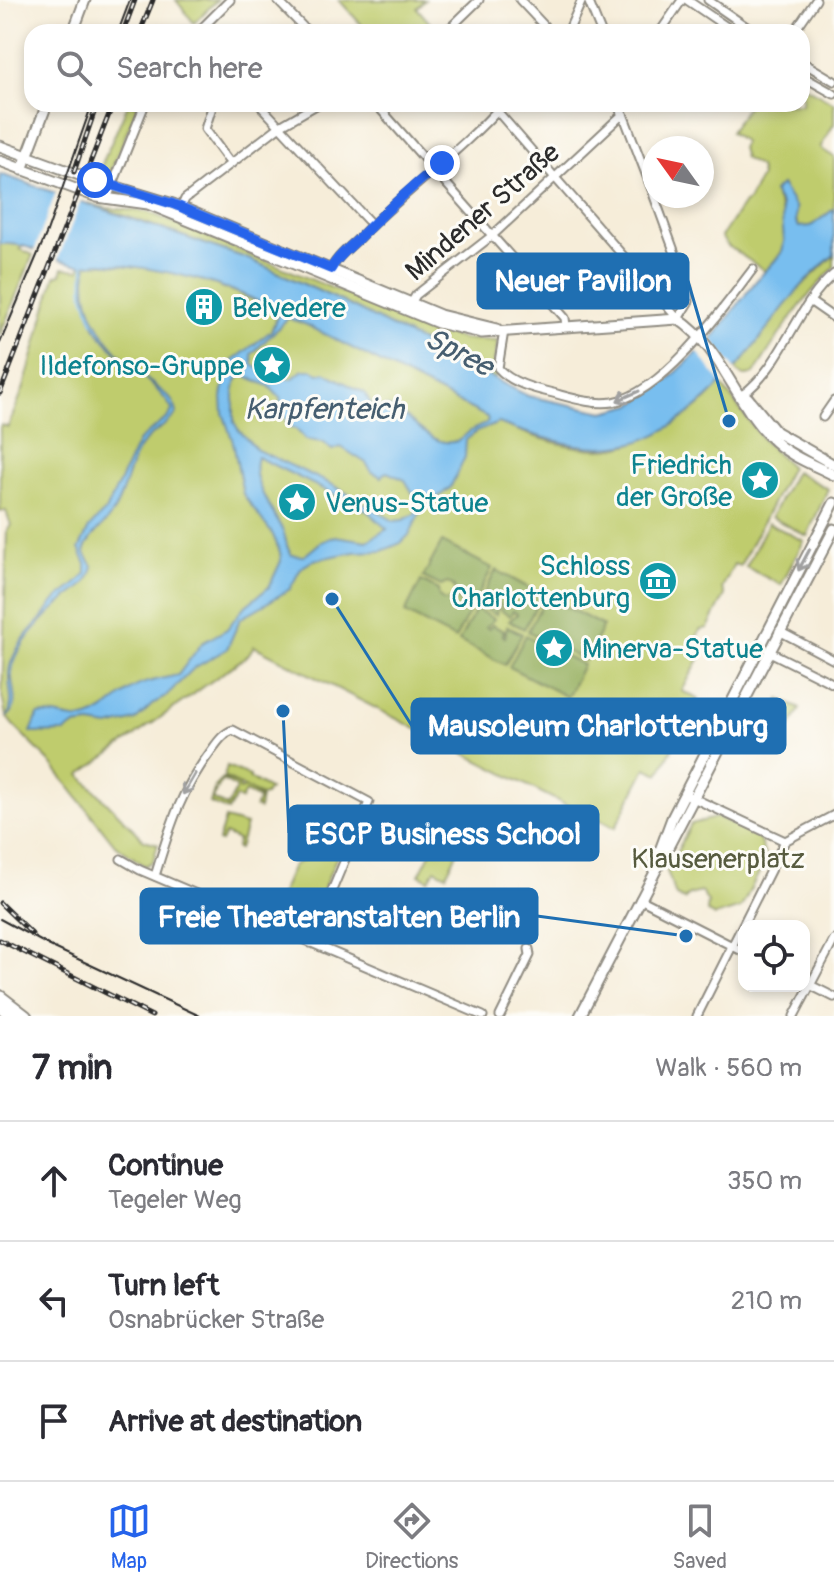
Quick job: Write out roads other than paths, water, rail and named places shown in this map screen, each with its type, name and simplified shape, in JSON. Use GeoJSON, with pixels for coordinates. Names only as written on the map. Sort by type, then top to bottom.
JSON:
{"type":"FeatureCollection","features":[{"type":"Feature","properties":{"kind":"highway"},"geometry":{"type":"LineString","coordinates":[[0,996],[26,1016]]}},
{"type":"Feature","properties":{"kind":"highway"},"geometry":{"type":"LineString","coordinates":[[0,1007],[11,1016]]}},
{"type":"Feature","properties":{"kind":"main road"},"geometry":{"type":"LineString","coordinates":[[76,24],[85,0]]}},
{"type":"Feature","properties":{"kind":"main road"},"geometry":{"type":"LineString","coordinates":[[22,170],[44,112]]}},
{"type":"Feature","properties":{"kind":"main road"},"geometry":{"type":"LineString","coordinates":[[0,146],[181,207],[329,273],[412,303],[438,323],[482,333],[678,319],[701,341],[742,395],[776,432],[834,465]]}},
{"type":"Feature","properties":{"kind":"main road"},"geometry":{"type":"LineString","coordinates":[[0,161],[107,199],[181,207]]}},
{"type":"Feature","properties":{"kind":"main road"},"geometry":{"type":"LineString","coordinates":[[742,395],[743,402],[776,442],[799,458],[834,475]]}},
{"type":"Feature","properties":{"kind":"main road"},"geometry":{"type":"LineString","coordinates":[[689,796],[770,652],[775,629],[834,503]]}},
{"type":"Feature","properties":{"kind":"main road"},"geometry":{"type":"LineString","coordinates":[[580,1016],[658,869],[760,647],[775,629],[834,529]]}},
{"type":"Feature","properties":{"kind":"street"},"geometry":{"type":"LineString","coordinates":[[206,24],[230,0]]}},
{"type":"Feature","properties":{"kind":"street"},"geometry":{"type":"LineString","coordinates":[[277,0],[300,24]]}},
{"type":"Feature","properties":{"kind":"street"},"geometry":{"type":"LineString","coordinates":[[454,24],[479,0]]}},
{"type":"Feature","properties":{"kind":"street"},"geometry":{"type":"LineString","coordinates":[[520,0],[542,24]]}},
{"type":"Feature","properties":{"kind":"street"},"geometry":{"type":"LineString","coordinates":[[572,24],[585,0]]}},
{"type":"Feature","properties":{"kind":"street"},"geometry":{"type":"LineString","coordinates":[[585,0],[597,24]]}},
{"type":"Feature","properties":{"kind":"street"},"geometry":{"type":"LineString","coordinates":[[666,24],[684,0],[722,24]]}},
{"type":"Feature","properties":{"kind":"street"},"geometry":{"type":"LineString","coordinates":[[708,0],[742,24]]}},
{"type":"Feature","properties":{"kind":"street"},"geometry":{"type":"LineString","coordinates":[[800,24],[816,0]]}},
{"type":"Feature","properties":{"kind":"street"},"geometry":{"type":"LineString","coordinates":[[810,67],[834,81]]}},
{"type":"Feature","properties":{"kind":"street"},"geometry":{"type":"LineString","coordinates":[[810,80],[834,94]]}},
{"type":"Feature","properties":{"kind":"street"},"geometry":{"type":"LineString","coordinates":[[107,199],[142,112]]}},
{"type":"Feature","properties":{"kind":"street"},"geometry":{"type":"LineString","coordinates":[[210,112],[205,129],[231,164]]}},
{"type":"Feature","properties":{"kind":"street"},"geometry":{"type":"LineString","coordinates":[[267,112],[372,225]]}},
{"type":"Feature","properties":{"kind":"street"},"geometry":{"type":"LineString","coordinates":[[181,207],[280,126],[304,112]]}},
{"type":"Feature","properties":{"kind":"street"},"geometry":{"type":"LineString","coordinates":[[383,112],[565,318],[566,326]]}},
{"type":"Feature","properties":{"kind":"street"},"geometry":{"type":"LineString","coordinates":[[329,273],[337,259],[491,112]]}},
{"type":"Feature","properties":{"kind":"street"},"geometry":{"type":"LineString","coordinates":[[502,112],[678,319],[689,301],[688,289],[658,208]]}},
{"type":"Feature","properties":{"kind":"street"},"geometry":{"type":"LineString","coordinates":[[623,114],[642,164]]}},
{"type":"Feature","properties":{"kind":"street","name":"Mindener Straße"},"geometry":{"type":"LineString","coordinates":[[412,303],[493,235],[623,114]]}},
{"type":"Feature","properties":{"kind":"street"},"geometry":{"type":"LineString","coordinates":[[504,331],[499,370],[531,388],[597,402],[616,401],[644,388],[701,341],[753,269]]}},
{"type":"Feature","properties":{"kind":"street"},"geometry":{"type":"LineString","coordinates":[[742,395],[760,382],[821,285],[834,274]]}},
{"type":"Feature","properties":{"kind":"street"},"geometry":{"type":"LineString","coordinates":[[811,302],[834,318]]}},
{"type":"Feature","properties":{"kind":"street"},"geometry":{"type":"LineString","coordinates":[[823,417],[834,401]]}},
{"type":"Feature","properties":{"kind":"street"},"geometry":{"type":"LineString","coordinates":[[824,548],[834,554]]}},
{"type":"Feature","properties":{"kind":"street"},"geometry":{"type":"LineString","coordinates":[[775,629],[834,660]]}},
{"type":"Feature","properties":{"kind":"street"},"geometry":{"type":"LineString","coordinates":[[760,647],[834,684]]}},
{"type":"Feature","properties":{"kind":"street"},"geometry":{"type":"LineString","coordinates":[[155,876],[166,836],[182,797],[206,759],[230,730],[369,802],[310,943]]}},
{"type":"Feature","properties":{"kind":"street"},"geometry":{"type":"LineString","coordinates":[[689,796],[785,841]]}},
{"type":"Feature","properties":{"kind":"street"},"geometry":{"type":"LineString","coordinates":[[697,1016],[785,841],[834,815]]}},
{"type":"Feature","properties":{"kind":"street"},"geometry":{"type":"LineString","coordinates":[[121,859],[483,1016]]}},
{"type":"Feature","properties":{"kind":"street"},"geometry":{"type":"LineString","coordinates":[[640,899],[738,949]]}},
{"type":"Feature","properties":{"kind":"street"},"geometry":{"type":"LineString","coordinates":[[810,979],[834,940]]}},
{"type":"Feature","properties":{"kind":"street"},"geometry":{"type":"LineString","coordinates":[[500,1016],[530,955],[529,949]]}},
{"type":"Feature","properties":{"kind":"street"},"geometry":{"type":"LineString","coordinates":[[810,985],[834,997]]}},
{"type":"Feature","properties":{"kind":"street"},"geometry":{"type":"LineString","coordinates":[[794,1016],[804,992]]}},
{"type":"Feature","properties":{"kind":"water","name":"Karpfenteich"},"geometry":{"type":"Polygon","coordinates":[[[0,174],[246,258],[341,301],[528,396],[604,412],[632,405],[667,381],[712,339],[756,281],[782,253],[781,205],[773,192],[781,185],[796,208],[799,227],[811,226],[834,209],[834,255],[796,293],[717,389],[679,421],[642,440],[601,447],[553,440],[499,423],[476,432],[466,440],[465,457],[450,488],[422,509],[409,535],[401,543],[382,551],[354,552],[314,560],[301,568],[290,589],[240,619],[227,649],[194,668],[136,720],[109,727],[90,724],[74,726],[65,732],[31,732],[38,715],[88,718],[105,710],[135,687],[178,675],[202,643],[227,629],[243,608],[269,587],[281,561],[280,552],[273,535],[243,494],[222,398],[230,363],[271,331],[279,313],[239,293],[193,278],[123,265],[83,265],[22,246],[0,244],[0,174]],[[288,318],[252,354],[253,365],[270,376],[292,379],[303,370],[314,370],[319,374],[324,372],[365,393],[372,405],[398,411],[440,441],[457,441],[488,422],[487,417],[288,318]],[[243,375],[234,389],[234,422],[257,450],[331,484],[394,521],[415,514],[418,502],[405,480],[387,472],[382,477],[372,472],[366,463],[341,447],[332,450],[323,442],[306,440],[296,429],[288,426],[280,398],[269,386],[243,375]],[[257,457],[255,466],[263,495],[292,555],[304,556],[321,542],[335,536],[367,541],[387,529],[366,510],[257,457]]]}},
{"type":"Feature","properties":{"kind":"water"},"geometry":{"type":"Polygon","coordinates":[[[84,267],[87,268],[89,302],[102,332],[136,370],[170,398],[177,413],[144,442],[133,460],[120,499],[110,517],[86,546],[84,552],[93,566],[88,579],[47,616],[20,649],[12,671],[14,708],[7,717],[11,703],[10,666],[19,646],[53,602],[86,573],[86,564],[79,549],[89,528],[107,509],[139,440],[172,411],[161,395],[103,338],[96,328],[86,298],[84,267]]]}},
{"type":"Feature","properties":{"kind":"waterway"},"geometry":{"type":"LineString","coordinates":[[84,263],[83,293],[93,322]]}},
{"type":"Feature","properties":{"kind":"tram line"},"geometry":{"type":"LineString","coordinates":[[121,24],[130,0]]}},
{"type":"Feature","properties":{"kind":"tram line"},"geometry":{"type":"LineString","coordinates":[[0,343],[47,232],[89,112]]}},
{"type":"Feature","properties":{"kind":"tram line"},"geometry":{"type":"LineString","coordinates":[[0,919],[50,946],[200,1016]]}},
{"type":"Feature","properties":{"kind":"railway"},"geometry":{"type":"LineString","coordinates":[[126,24],[135,0]]}},
{"type":"Feature","properties":{"kind":"railway"},"geometry":{"type":"LineString","coordinates":[[143,24],[153,0]]}},
{"type":"Feature","properties":{"kind":"railway"},"geometry":{"type":"LineString","coordinates":[[74,172],[94,112]]}},
{"type":"Feature","properties":{"kind":"railway"},"geometry":{"type":"LineString","coordinates":[[0,393],[110,112]]}},
{"type":"Feature","properties":{"kind":"railway"},"geometry":{"type":"LineString","coordinates":[[0,903],[32,934]]}},
{"type":"Feature","properties":{"kind":"railway"},"geometry":{"type":"LineString","coordinates":[[0,940],[152,1016]]}},
{"type":"Feature","properties":{"kind":"place","name":"Belvedere"},"geometry":{"type":"Point","coordinates":[204,307]}},
{"type":"Feature","properties":{"kind":"place","name":"Ildefonso-Gruppe"},"geometry":{"type":"Point","coordinates":[272,365]}},
{"type":"Feature","properties":{"kind":"place","name":"Neuer Pavillon"},"geometry":{"type":"Point","coordinates":[729,421]}},
{"type":"Feature","properties":{"kind":"place","name":"Friedrich der Große"},"geometry":{"type":"Point","coordinates":[760,480]}},
{"type":"Feature","properties":{"kind":"place","name":"Venus-Statue"},"geometry":{"type":"Point","coordinates":[297,502]}},
{"type":"Feature","properties":{"kind":"place","name":"Schloss Charlottenburg"},"geometry":{"type":"Point","coordinates":[658,581]}},
{"type":"Feature","properties":{"kind":"place","name":"Mausoleum Charlottenburg"},"geometry":{"type":"Point","coordinates":[332,599]}},
{"type":"Feature","properties":{"kind":"place","name":"Minerva-Statue"},"geometry":{"type":"Point","coordinates":[554,648]}},
{"type":"Feature","properties":{"kind":"place","name":"ESCP Business School"},"geometry":{"type":"Point","coordinates":[283,711]}},
{"type":"Feature","properties":{"kind":"place","name":"Freie Theateranstalten Berlin"},"geometry":{"type":"Point","coordinates":[686,936]}},
{"type":"Feature","properties":{"kind":"water label","name":"Spree"},"geometry":{"type":"Point","coordinates":[459,352]}},
{"type":"Feature","properties":{"kind":"park label","name":"Klausenerplatz"},"geometry":{"type":"Point","coordinates":[718,858]}}]}
